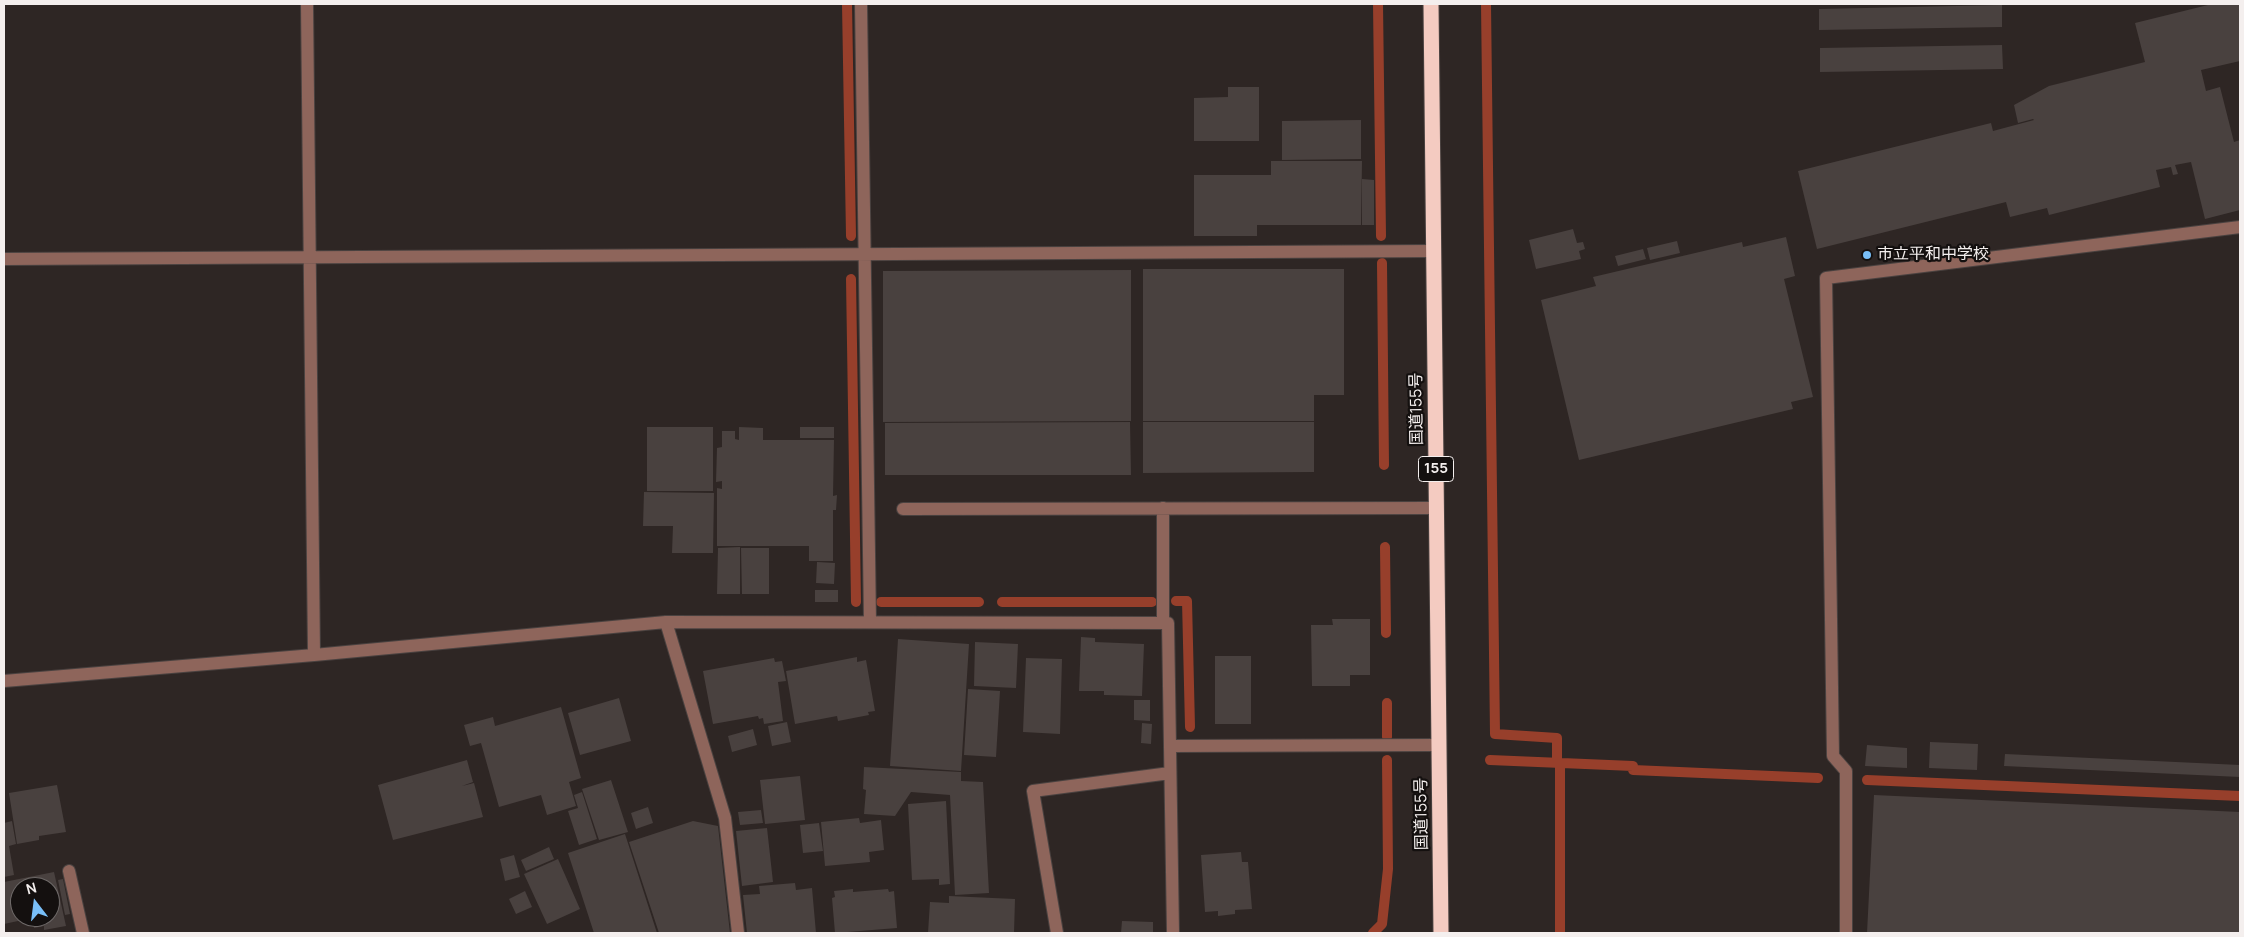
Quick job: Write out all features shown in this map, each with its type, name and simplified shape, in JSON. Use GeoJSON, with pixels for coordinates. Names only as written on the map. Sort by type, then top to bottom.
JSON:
{"type":"FeatureCollection","features":[{"type":"Feature","properties":{"kind":"highway","name":"国道155号"},"geometry":{"type":"LineString","coordinates":[[1431,4],[1441,933]]}},
{"type":"Feature","properties":{"kind":"street"},"geometry":{"type":"LineString","coordinates":[[307,4],[314,655]]}},
{"type":"Feature","properties":{"kind":"street"},"geometry":{"type":"LineString","coordinates":[[861,4],[870,622]]}},
{"type":"Feature","properties":{"kind":"street"},"geometry":{"type":"LineString","coordinates":[[1846,933],[1846,771],[1833,756],[1826,278],[2240,227]]}},
{"type":"Feature","properties":{"kind":"street"},"geometry":{"type":"LineString","coordinates":[[4,259],[1433,251]]}},
{"type":"Feature","properties":{"kind":"street"},"geometry":{"type":"LineString","coordinates":[[1163,508],[1163,622]]}},
{"type":"Feature","properties":{"kind":"street"},"geometry":{"type":"LineString","coordinates":[[903,509],[1436,508]]}},
{"type":"Feature","properties":{"kind":"street"},"geometry":{"type":"LineString","coordinates":[[666,622],[725,818],[738,933]]}},
{"type":"Feature","properties":{"kind":"street"},"geometry":{"type":"LineString","coordinates":[[4,680],[314,655],[666,622],[1168,623],[1173,933]]}},
{"type":"Feature","properties":{"kind":"street"},"geometry":{"type":"LineString","coordinates":[[1170,746],[1439,745]]}},
{"type":"Feature","properties":{"kind":"street"},"geometry":{"type":"LineString","coordinates":[[1057,933],[1034,791],[1170,773]]}},
{"type":"Feature","properties":{"kind":"street"},"geometry":{"type":"LineString","coordinates":[[69,871],[83,933]]}},
{"type":"Feature","properties":{"kind":"building"},"geometry":{"type":"Polygon","coordinates":[[[2212,4],[2240,4],[2240,61],[2201,70],[2206,91],[2220,87],[2234,142],[2240,140],[2240,210],[2205,219],[2191,162],[2175,165],[2178,174],[2173,175],[2171,167],[2156,170],[2160,187],[2049,215],[2047,208],[2010,217],[2006,202],[1817,249],[1798,171],[1991,123],[1993,131],[2034,120],[2018,123],[2014,105],[2049,86],[2145,62],[2135,23],[2212,4]]]}},
{"type":"Feature","properties":{"kind":"building"},"geometry":{"type":"Polygon","coordinates":[[[2002,5],[2002,27],[1819,30],[1819,9],[2002,5]]]}},
{"type":"Feature","properties":{"kind":"building"},"geometry":{"type":"Polygon","coordinates":[[[2002,45],[2003,69],[1820,72],[1820,48],[2002,45]]]}},
{"type":"Feature","properties":{"kind":"building"},"geometry":{"type":"Polygon","coordinates":[[[1228,87],[1259,87],[1259,141],[1194,141],[1194,98],[1228,97],[1228,87]]]}},
{"type":"Feature","properties":{"kind":"building"},"geometry":{"type":"Polygon","coordinates":[[[1361,120],[1361,159],[1282,160],[1282,121],[1361,120]]]}},
{"type":"Feature","properties":{"kind":"building"},"geometry":{"type":"Polygon","coordinates":[[[1271,161],[1362,161],[1361,225],[1257,225],[1257,236],[1194,236],[1194,175],[1271,175],[1271,161]]]}},
{"type":"Feature","properties":{"kind":"building"},"geometry":{"type":"Polygon","coordinates":[[[1362,179],[1374,180],[1374,225],[1362,225],[1362,179]]]}},
{"type":"Feature","properties":{"kind":"building"},"geometry":{"type":"Polygon","coordinates":[[[1573,229],[1577,243],[1583,242],[1585,249],[1579,251],[1581,259],[1536,269],[1529,240],[1573,229]]]}},
{"type":"Feature","properties":{"kind":"building"},"geometry":{"type":"Polygon","coordinates":[[[1786,237],[1795,276],[1784,279],[1813,397],[1791,402],[1793,409],[1579,460],[1541,300],[1596,286],[1593,277],[1742,242],[1743,247],[1786,237]]]}},
{"type":"Feature","properties":{"kind":"building"},"geometry":{"type":"Polygon","coordinates":[[[1677,241],[1680,253],[1650,260],[1647,248],[1677,241]]]}},
{"type":"Feature","properties":{"kind":"building"},"geometry":{"type":"Polygon","coordinates":[[[1643,249],[1646,259],[1618,266],[1615,256],[1643,249]]]}},
{"type":"Feature","properties":{"kind":"building"},"geometry":{"type":"Polygon","coordinates":[[[1143,269],[1344,269],[1344,395],[1314,395],[1314,421],[1143,421],[1143,269]]]}},
{"type":"Feature","properties":{"kind":"building"},"geometry":{"type":"Polygon","coordinates":[[[1131,270],[1131,421],[883,422],[883,271],[1131,270]]]}},
{"type":"Feature","properties":{"kind":"building"},"geometry":{"type":"Polygon","coordinates":[[[1130,422],[1131,475],[885,475],[885,423],[1130,422]]]}},
{"type":"Feature","properties":{"kind":"building"},"geometry":{"type":"Polygon","coordinates":[[[1143,422],[1314,422],[1314,472],[1143,473],[1143,422]]]}},
{"type":"Feature","properties":{"kind":"building"},"geometry":{"type":"Polygon","coordinates":[[[647,427],[713,427],[713,491],[647,491],[647,427]]]}},
{"type":"Feature","properties":{"kind":"building"},"geometry":{"type":"Polygon","coordinates":[[[739,427],[763,428],[763,440],[834,440],[833,496],[837,495],[836,510],[833,510],[833,561],[809,561],[809,546],[717,546],[717,488],[722,489],[722,481],[716,482],[717,448],[722,447],[722,431],[735,431],[735,439],[739,440],[739,427]]]}},
{"type":"Feature","properties":{"kind":"building"},"geometry":{"type":"Polygon","coordinates":[[[800,427],[834,427],[834,438],[800,438],[800,427]]]}},
{"type":"Feature","properties":{"kind":"building"},"geometry":{"type":"Polygon","coordinates":[[[644,492],[714,493],[713,553],[672,553],[673,526],[643,526],[644,492]]]}},
{"type":"Feature","properties":{"kind":"building"},"geometry":{"type":"Polygon","coordinates":[[[740,547],[740,594],[717,594],[718,548],[740,547]]]}},
{"type":"Feature","properties":{"kind":"building"},"geometry":{"type":"Polygon","coordinates":[[[741,548],[769,548],[769,594],[742,594],[741,548]]]}},
{"type":"Feature","properties":{"kind":"building"},"geometry":{"type":"Polygon","coordinates":[[[817,562],[835,563],[834,584],[816,583],[817,562]]]}},
{"type":"Feature","properties":{"kind":"building"},"geometry":{"type":"Polygon","coordinates":[[[815,590],[838,590],[838,602],[815,602],[815,590]]]}},
{"type":"Feature","properties":{"kind":"building"},"geometry":{"type":"Polygon","coordinates":[[[1332,619],[1370,619],[1370,675],[1350,675],[1350,686],[1312,686],[1311,625],[1333,625],[1332,619]]]}},
{"type":"Feature","properties":{"kind":"building"},"geometry":{"type":"Polygon","coordinates":[[[1081,637],[1095,638],[1095,642],[1144,644],[1142,696],[1104,695],[1104,691],[1079,691],[1081,637]]]}},
{"type":"Feature","properties":{"kind":"building"},"geometry":{"type":"Polygon","coordinates":[[[898,639],[969,644],[961,771],[890,766],[898,639]]]}},
{"type":"Feature","properties":{"kind":"building"},"geometry":{"type":"Polygon","coordinates":[[[975,642],[1018,644],[1016,688],[974,686],[975,642]]]}},
{"type":"Feature","properties":{"kind":"building"},"geometry":{"type":"Polygon","coordinates":[[[1215,656],[1251,656],[1251,724],[1215,724],[1215,656]]]}},
{"type":"Feature","properties":{"kind":"building"},"geometry":{"type":"Polygon","coordinates":[[[857,657],[857,662],[866,660],[875,711],[868,712],[869,715],[838,721],[837,716],[795,724],[786,671],[857,657]]]}},
{"type":"Feature","properties":{"kind":"building"},"geometry":{"type":"Polygon","coordinates":[[[774,658],[775,662],[782,661],[786,681],[778,682],[783,721],[764,724],[763,718],[759,719],[758,716],[713,724],[703,671],[774,658]]]}},
{"type":"Feature","properties":{"kind":"building"},"geometry":{"type":"Polygon","coordinates":[[[1026,658],[1062,659],[1060,734],[1023,732],[1026,658]]]}},
{"type":"Feature","properties":{"kind":"building"},"geometry":{"type":"Polygon","coordinates":[[[968,689],[1000,691],[996,757],[964,755],[968,689]]]}},
{"type":"Feature","properties":{"kind":"building"},"geometry":{"type":"Polygon","coordinates":[[[619,698],[631,741],[580,755],[568,713],[619,698]]]}},
{"type":"Feature","properties":{"kind":"building"},"geometry":{"type":"Polygon","coordinates":[[[1134,700],[1150,700],[1150,721],[1134,720],[1134,700]]]}},
{"type":"Feature","properties":{"kind":"building"},"geometry":{"type":"Polygon","coordinates":[[[561,707],[581,778],[569,782],[576,806],[547,815],[541,795],[499,807],[481,743],[470,746],[464,725],[493,717],[495,726],[561,707]]]}},
{"type":"Feature","properties":{"kind":"building"},"geometry":{"type":"Polygon","coordinates":[[[787,722],[791,742],[772,746],[768,726],[787,722]]]}},
{"type":"Feature","properties":{"kind":"building"},"geometry":{"type":"Polygon","coordinates":[[[1142,723],[1152,724],[1151,744],[1141,743],[1142,723]]]}},
{"type":"Feature","properties":{"kind":"building"},"geometry":{"type":"Polygon","coordinates":[[[753,729],[757,745],[732,752],[728,736],[753,729]]]}},
{"type":"Feature","properties":{"kind":"building"},"geometry":{"type":"Polygon","coordinates":[[[1930,742],[1978,744],[1977,770],[1929,768],[1930,742]]]}},
{"type":"Feature","properties":{"kind":"building"},"geometry":{"type":"Polygon","coordinates":[[[1867,745],[1907,748],[1907,768],[1865,766],[1867,745]]]}},
{"type":"Feature","properties":{"kind":"building"},"geometry":{"type":"Polygon","coordinates":[[[2005,754],[2240,765],[2240,777],[2004,766],[2005,754]]]}},
{"type":"Feature","properties":{"kind":"building"},"geometry":{"type":"Polygon","coordinates":[[[467,760],[473,782],[462,786],[474,783],[483,817],[393,840],[378,785],[467,760]]]}},
{"type":"Feature","properties":{"kind":"building"},"geometry":{"type":"Polygon","coordinates":[[[864,767],[961,772],[961,781],[983,782],[989,893],[955,895],[950,795],[911,792],[895,816],[864,814],[866,790],[863,789],[864,767]]]}},
{"type":"Feature","properties":{"kind":"building"},"geometry":{"type":"Polygon","coordinates":[[[800,776],[805,820],[765,824],[760,780],[800,776]]]}},
{"type":"Feature","properties":{"kind":"building"},"geometry":{"type":"Polygon","coordinates":[[[611,780],[628,832],[599,840],[582,789],[611,780]]]}},
{"type":"Feature","properties":{"kind":"building"},"geometry":{"type":"Polygon","coordinates":[[[57,785],[66,832],[39,836],[39,840],[17,844],[9,793],[57,785]]]}},
{"type":"Feature","properties":{"kind":"building"},"geometry":{"type":"Polygon","coordinates":[[[582,792],[597,839],[579,845],[568,811],[578,808],[574,795],[582,792]]]}},
{"type":"Feature","properties":{"kind":"building"},"geometry":{"type":"Polygon","coordinates":[[[1874,795],[2240,812],[2240,933],[1867,933],[1874,795]]]}},
{"type":"Feature","properties":{"kind":"building"},"geometry":{"type":"Polygon","coordinates":[[[946,801],[950,884],[939,885],[939,879],[912,880],[908,804],[946,801]]]}},
{"type":"Feature","properties":{"kind":"building"},"geometry":{"type":"Polygon","coordinates":[[[648,807],[653,823],[636,829],[631,813],[648,807]]]}},
{"type":"Feature","properties":{"kind":"building"},"geometry":{"type":"Polygon","coordinates":[[[761,810],[763,823],[740,825],[738,812],[761,810]]]}},
{"type":"Feature","properties":{"kind":"building"},"geometry":{"type":"Polygon","coordinates":[[[859,818],[860,823],[881,820],[884,850],[869,852],[870,862],[825,866],[821,822],[859,818]]]}},
{"type":"Feature","properties":{"kind":"building"},"geometry":{"type":"Polygon","coordinates":[[[12,821],[16,844],[9,846],[14,875],[4,877],[4,823],[12,821]]]}},
{"type":"Feature","properties":{"kind":"building"},"geometry":{"type":"Polygon","coordinates":[[[693,821],[718,826],[730,933],[659,933],[629,842],[693,821]]]}},
{"type":"Feature","properties":{"kind":"building"},"geometry":{"type":"Polygon","coordinates":[[[819,823],[823,851],[803,853],[800,825],[819,823]]]}},
{"type":"Feature","properties":{"kind":"building"},"geometry":{"type":"Polygon","coordinates":[[[767,828],[773,882],[742,886],[736,831],[767,828]]]}},
{"type":"Feature","properties":{"kind":"building"},"geometry":{"type":"Polygon","coordinates":[[[625,834],[657,933],[594,933],[568,853],[625,834]]]}},
{"type":"Feature","properties":{"kind":"building"},"geometry":{"type":"Polygon","coordinates":[[[549,847],[554,859],[526,871],[521,860],[549,847]]]}},
{"type":"Feature","properties":{"kind":"building"},"geometry":{"type":"Polygon","coordinates":[[[1241,852],[1242,862],[1248,862],[1252,909],[1235,910],[1235,914],[1218,916],[1218,911],[1205,912],[1201,855],[1241,852]]]}},
{"type":"Feature","properties":{"kind":"building"},"geometry":{"type":"Polygon","coordinates":[[[514,855],[520,877],[505,881],[500,859],[514,855]]]}},
{"type":"Feature","properties":{"kind":"building"},"geometry":{"type":"Polygon","coordinates":[[[558,859],[580,909],[547,924],[524,874],[558,859]]]}},
{"type":"Feature","properties":{"kind":"building"},"geometry":{"type":"Polygon","coordinates":[[[54,872],[55,877],[29,877],[54,872]]]}},
{"type":"Feature","properties":{"kind":"building"},"geometry":{"type":"Polygon","coordinates":[[[63,879],[70,914],[65,915],[60,880],[63,879]]]}},
{"type":"Feature","properties":{"kind":"building"},"geometry":{"type":"Polygon","coordinates":[[[10,881],[10,923],[4,924],[4,882],[10,881]]]}},
{"type":"Feature","properties":{"kind":"building"},"geometry":{"type":"Polygon","coordinates":[[[795,883],[796,890],[812,888],[816,933],[747,933],[743,895],[760,894],[759,886],[795,883]]]}},
{"type":"Feature","properties":{"kind":"building"},"geometry":{"type":"Polygon","coordinates":[[[853,889],[853,892],[888,889],[889,892],[894,891],[897,928],[835,933],[832,898],[835,897],[834,891],[853,889]]]}},
{"type":"Feature","properties":{"kind":"building"},"geometry":{"type":"Polygon","coordinates":[[[525,891],[532,907],[516,914],[509,899],[525,891]]]}},
{"type":"Feature","properties":{"kind":"building"},"geometry":{"type":"Polygon","coordinates":[[[949,896],[1015,899],[1014,933],[928,933],[930,902],[949,903],[949,896]]]}},
{"type":"Feature","properties":{"kind":"building"},"geometry":{"type":"Polygon","coordinates":[[[60,899],[66,926],[44,930],[44,927],[60,927],[60,899]]]}},
{"type":"Feature","properties":{"kind":"building"},"geometry":{"type":"Polygon","coordinates":[[[1122,921],[1153,922],[1153,933],[1121,933],[1122,921]]]}},
{"type":"Feature","properties":{"kind":"waterway"},"geometry":{"type":"LineString","coordinates":[[847,4],[851,236]]}},
{"type":"Feature","properties":{"kind":"waterway"},"geometry":{"type":"LineString","coordinates":[[1378,4],[1381,236]]}},
{"type":"Feature","properties":{"kind":"waterway"},"geometry":{"type":"LineString","coordinates":[[1486,4],[1495,734],[1557,738],[1557,762]]}},
{"type":"Feature","properties":{"kind":"waterway"},"geometry":{"type":"LineString","coordinates":[[1382,263],[1384,465]]}},
{"type":"Feature","properties":{"kind":"waterway"},"geometry":{"type":"LineString","coordinates":[[851,279],[856,602]]}},
{"type":"Feature","properties":{"kind":"waterway"},"geometry":{"type":"LineString","coordinates":[[1385,547],[1386,633]]}},
{"type":"Feature","properties":{"kind":"waterway"},"geometry":{"type":"LineString","coordinates":[[1176,601],[1187,601],[1190,727]]}},
{"type":"Feature","properties":{"kind":"waterway"},"geometry":{"type":"LineString","coordinates":[[881,602],[979,602]]}},
{"type":"Feature","properties":{"kind":"waterway"},"geometry":{"type":"LineString","coordinates":[[1002,602],[1152,602]]}},
{"type":"Feature","properties":{"kind":"waterway"},"geometry":{"type":"LineString","coordinates":[[1387,703],[1387,737]]}},
{"type":"Feature","properties":{"kind":"waterway"},"geometry":{"type":"LineString","coordinates":[[1373,933],[1382,924],[1388,869],[1387,760]]}},
{"type":"Feature","properties":{"kind":"waterway"},"geometry":{"type":"LineString","coordinates":[[1490,760],[1633,766],[1633,770],[1818,778]]}},
{"type":"Feature","properties":{"kind":"waterway"},"geometry":{"type":"LineString","coordinates":[[1560,763],[1560,933]]}},
{"type":"Feature","properties":{"kind":"waterway"},"geometry":{"type":"LineString","coordinates":[[1867,780],[2240,796]]}},
{"type":"Feature","properties":{"kind":"place","name":"市立平和中学校"},"geometry":{"type":"Point","coordinates":[1867,255]}}]}
